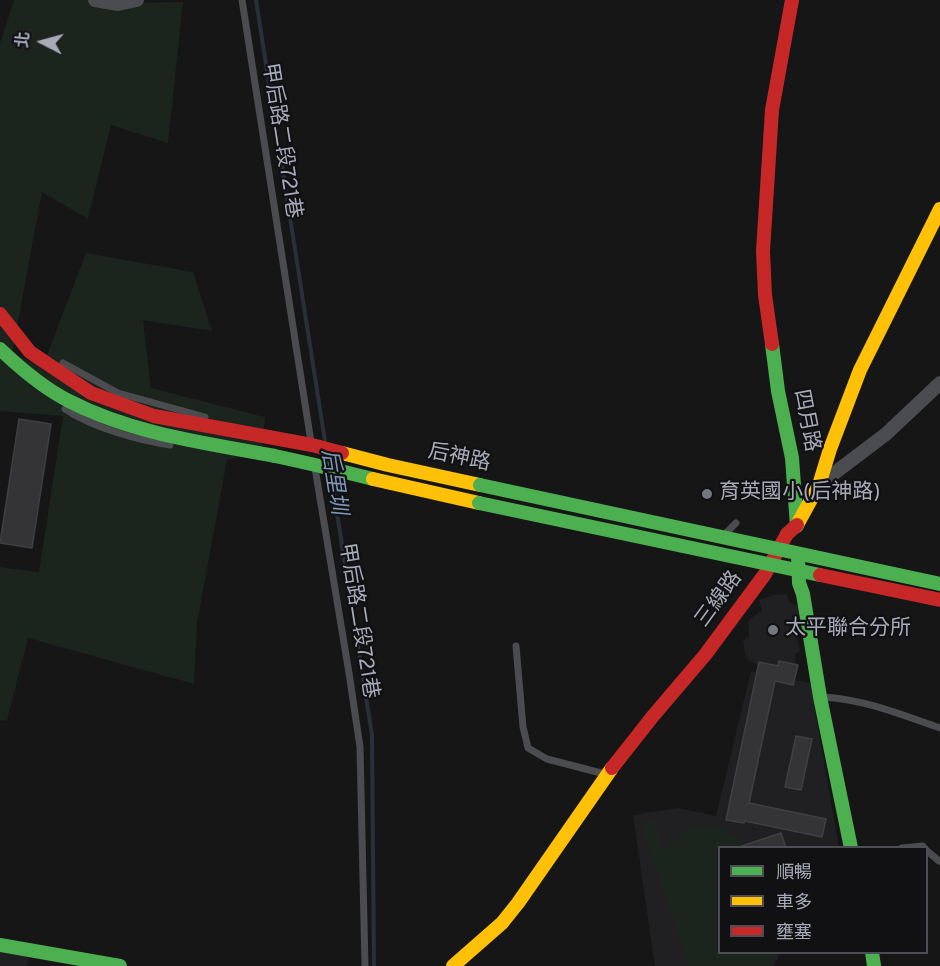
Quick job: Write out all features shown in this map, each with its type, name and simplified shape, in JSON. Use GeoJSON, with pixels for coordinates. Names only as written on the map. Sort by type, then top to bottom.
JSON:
{"type":"FeatureCollection","features":[{"type":"Feature","properties":{"kind":"street"},"geometry":{"type":"LineString","coordinates":[[95,0],[118,4],[137,0]]}},
{"type":"Feature","properties":{"kind":"street","name":"四月路"},"geometry":{"type":"LineString","coordinates":[[792,0],[772,110],[763,251],[765,295],[778,391],[792,458],[799,583],[803,594],[820,697],[851,846]]}},
{"type":"Feature","properties":{"kind":"street","name":"三線路"},"geometry":{"type":"LineString","coordinates":[[453,966],[502,923],[513,910],[608,774],[705,655],[765,574],[787,534],[797,526],[819,485],[860,370],[940,208]]}},
{"type":"Feature","properties":{"kind":"street","name":"后神路"},"geometry":{"type":"LineString","coordinates":[[0,314],[30,352],[91,393],[154,416],[312,445],[388,465],[940,584]]}},
{"type":"Feature","properties":{"kind":"street","name":"后神路"},"geometry":{"type":"LineString","coordinates":[[0,349],[19,369],[36,382],[89,412],[151,433],[315,464],[479,503],[940,600]]}},
{"type":"Feature","properties":{"kind":"street"},"geometry":{"type":"LineString","coordinates":[[819,485],[886,434],[940,383]]}},
{"type":"Feature","properties":{"kind":"street"},"geometry":{"type":"LineString","coordinates":[[0,945],[120,966]]}},
{"type":"Feature","properties":{"kind":"lane","name":"甲后路二段721巷"},"geometry":{"type":"LineString","coordinates":[[242,0],[360,747],[365,966]]}},
{"type":"Feature","properties":{"kind":"lane"},"geometry":{"type":"LineString","coordinates":[[11,327],[36,344]]}},
{"type":"Feature","properties":{"kind":"lane"},"geometry":{"type":"LineString","coordinates":[[52,356],[118,393],[196,414],[241,432]]}},
{"type":"Feature","properties":{"kind":"lane"},"geometry":{"type":"LineString","coordinates":[[19,369],[32,388],[75,416],[123,435],[181,447]]}},
{"type":"Feature","properties":{"kind":"lane"},"geometry":{"type":"LineString","coordinates":[[202,451],[241,451]]}},
{"type":"Feature","properties":{"kind":"lane"},"geometry":{"type":"LineString","coordinates":[[728,568],[722,547],[725,533],[736,523]]}},
{"type":"Feature","properties":{"kind":"lane"},"geometry":{"type":"LineString","coordinates":[[516,646],[523,727],[528,748],[547,759],[608,774]]}},
{"type":"Feature","properties":{"kind":"lane"},"geometry":{"type":"LineString","coordinates":[[820,697],[840,698],[896,712],[940,728]]}},
{"type":"Feature","properties":{"kind":"lane"},"geometry":{"type":"LineString","coordinates":[[928,851],[939,861]]}},
{"type":"Feature","properties":{"kind":"shaded area"},"geometry":{"type":"Polygon","coordinates":[[[14,0],[183,2],[168,143],[111,125],[88,219],[42,192],[12,354],[43,366],[86,253],[193,272],[212,331],[143,320],[151,388],[265,417],[261,452],[227,460],[197,623],[194,684],[28,638],[7,721],[0,720],[0,567],[39,572],[63,416],[0,411],[0,43],[14,0]]]}},
{"type":"Feature","properties":{"kind":"shaded area","name":"太平聯合分所"},"geometry":{"type":"Polygon","coordinates":[[[787,594],[789,601],[798,606],[796,634],[800,651],[795,654],[796,665],[775,672],[769,663],[758,666],[746,658],[743,641],[749,636],[748,621],[762,610],[759,600],[773,595],[787,594]]]}},
{"type":"Feature","properties":{"kind":"shaded area"},"geometry":{"type":"Polygon","coordinates":[[[751,671],[810,683],[839,846],[718,846],[718,954],[780,954],[774,966],[655,966],[633,815],[678,808],[716,816],[751,671]]]}},
{"type":"Feature","properties":{"kind":"shaded area"},"geometry":{"type":"Polygon","coordinates":[[[654,819],[665,851],[682,833],[699,827],[716,827],[733,834],[740,840],[744,846],[718,846],[718,954],[776,954],[772,966],[689,966],[641,824],[654,819]]]}},
{"type":"Feature","properties":{"kind":"shaded area"},"geometry":{"type":"Polygon","coordinates":[[[0,945],[31,951],[27,966],[0,966],[0,945]]]}},
{"type":"Feature","properties":{"kind":"building"},"geometry":{"type":"Polygon","coordinates":[[[19,419],[51,424],[32,548],[0,543],[19,419]]]}},
{"type":"Feature","properties":{"kind":"building"},"geometry":{"type":"Polygon","coordinates":[[[779,661],[798,665],[793,685],[775,681],[749,803],[826,819],[822,837],[745,821],[744,823],[726,820],[759,662],[778,666],[779,661]]]}},
{"type":"Feature","properties":{"kind":"building"},"geometry":{"type":"Polygon","coordinates":[[[796,736],[812,739],[801,790],[785,787],[796,736]]]}},
{"type":"Feature","properties":{"kind":"building"},"geometry":{"type":"Polygon","coordinates":[[[781,833],[785,846],[742,846],[781,833]]]}},
{"type":"Feature","properties":{"kind":"waterway","name":"后里圳"},"geometry":{"type":"LineString","coordinates":[[256,0],[325,441]]}},
{"type":"Feature","properties":{"kind":"waterway","name":"后里圳"},"geometry":{"type":"LineString","coordinates":[[331,475],[372,735],[374,966]]}},
{"type":"Feature","properties":{"kind":"traffic: fast"},"geometry":{"type":"LineString","coordinates":[[772,344],[778,391],[792,458],[797,526]]}},
{"type":"Feature","properties":{"kind":"traffic: fast"},"geometry":{"type":"LineString","coordinates":[[0,349],[50,390],[69,401],[118,422],[196,442],[275,456],[373,479]]}},
{"type":"Feature","properties":{"kind":"traffic: fast"},"geometry":{"type":"LineString","coordinates":[[480,485],[940,584]]}},
{"type":"Feature","properties":{"kind":"traffic: fast"},"geometry":{"type":"LineString","coordinates":[[479,503],[820,575]]}},
{"type":"Feature","properties":{"kind":"traffic: fast"},"geometry":{"type":"LineString","coordinates":[[798,556],[799,583],[803,594],[820,697],[851,846]]}},
{"type":"Feature","properties":{"kind":"traffic: fast"},"geometry":{"type":"LineString","coordinates":[[0,945],[120,966]]}},
{"type":"Feature","properties":{"kind":"traffic: fast"},"geometry":{"type":"LineString","coordinates":[[872,954],[874,966]]}},
{"type":"Feature","properties":{"kind":"traffic: slow"},"geometry":{"type":"LineString","coordinates":[[797,525],[819,485],[860,370],[940,209]]}},
{"type":"Feature","properties":{"kind":"traffic: slow"},"geometry":{"type":"LineString","coordinates":[[342,453],[480,485]]}},
{"type":"Feature","properties":{"kind":"traffic: slow"},"geometry":{"type":"LineString","coordinates":[[373,479],[479,503]]}},
{"type":"Feature","properties":{"kind":"traffic: slow"},"geometry":{"type":"LineString","coordinates":[[453,966],[502,923],[612,768]]}},
{"type":"Feature","properties":{"kind":"traffic: jam"},"geometry":{"type":"LineString","coordinates":[[772,344],[765,295],[763,251],[772,110],[792,0]]}},
{"type":"Feature","properties":{"kind":"traffic: jam"},"geometry":{"type":"LineString","coordinates":[[0,314],[30,352],[91,393],[154,416],[312,445],[342,453]]}},
{"type":"Feature","properties":{"kind":"traffic: jam"},"geometry":{"type":"LineString","coordinates":[[612,768],[705,655],[765,574],[787,534],[797,525]]}},
{"type":"Feature","properties":{"kind":"traffic: jam"},"geometry":{"type":"LineString","coordinates":[[820,575],[940,600]]}},
{"type":"Feature","properties":{"kind":"place","name":"育英國小(后神路)"},"geometry":{"type":"Point","coordinates":[707,494]}},
{"type":"Feature","properties":{"kind":"place","name":"太平聯合分所"},"geometry":{"type":"Point","coordinates":[773,630]}}]}
